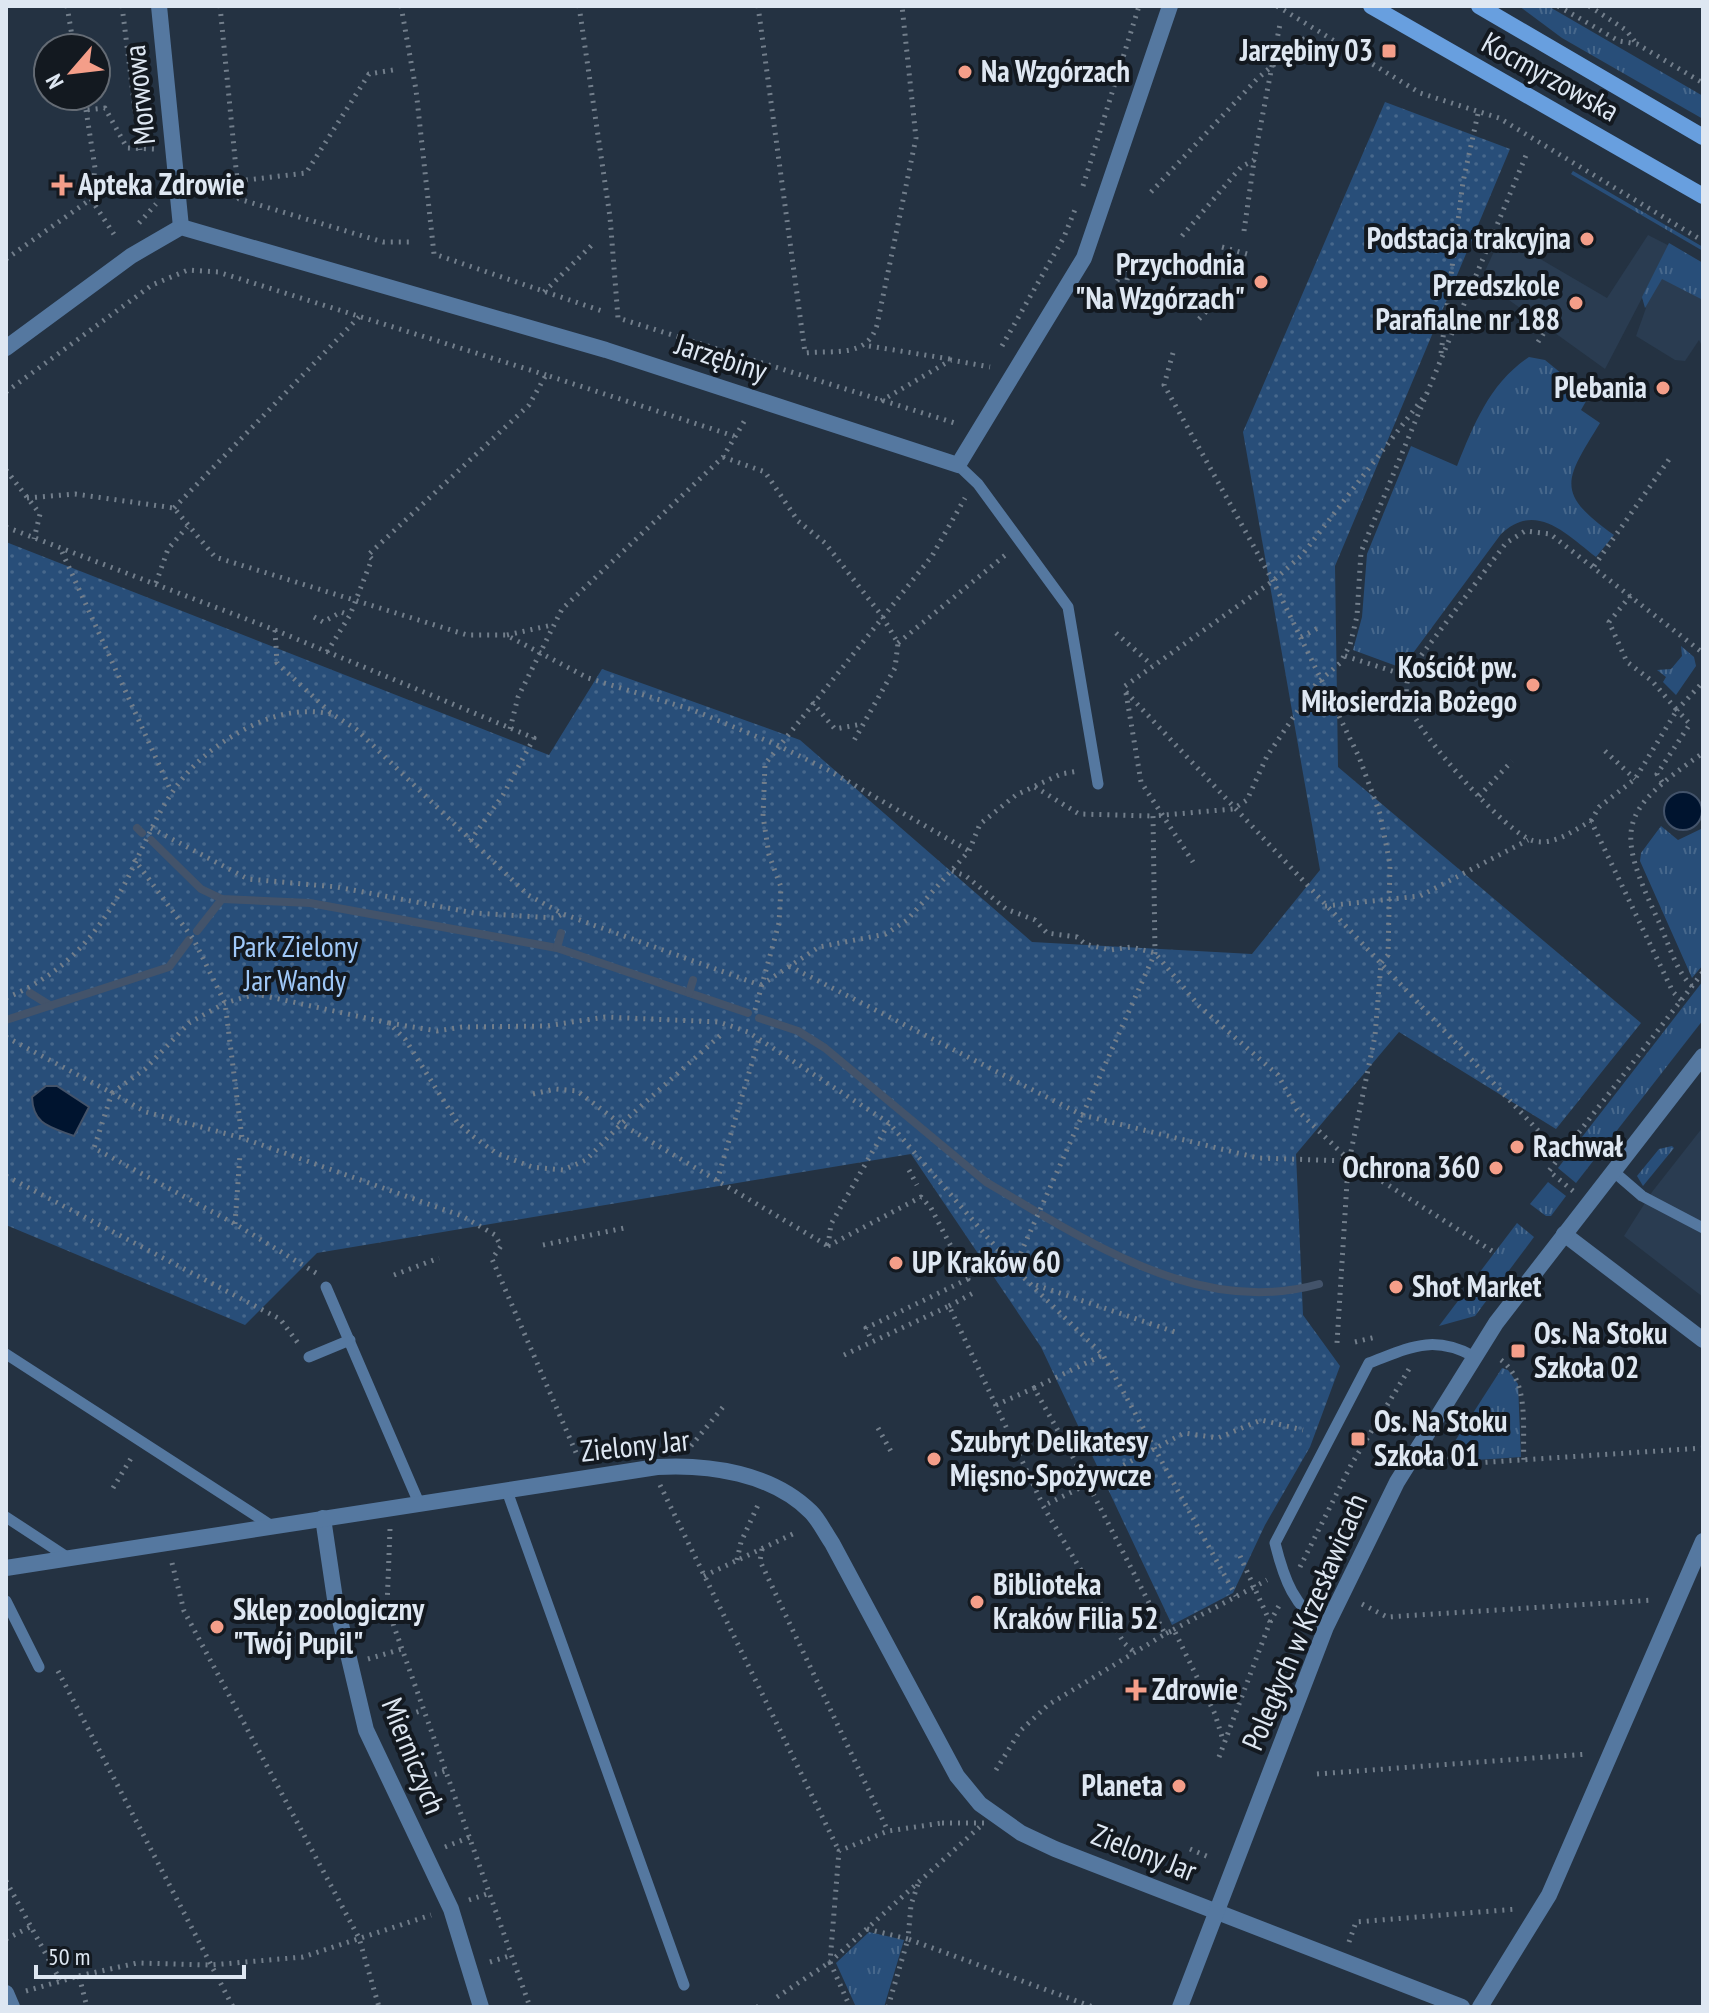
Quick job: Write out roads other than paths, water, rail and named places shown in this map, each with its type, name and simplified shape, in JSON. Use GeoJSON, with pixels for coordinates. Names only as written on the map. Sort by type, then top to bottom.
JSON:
{"type":"FeatureCollection","features":[{"type":"Feature","properties":{"kind":"main road","name":"Kocmyrzowska"},"geometry":{"type":"LineString","coordinates":[[1371,6],[1703,196]]}},
{"type":"Feature","properties":{"kind":"main road","name":"Kocmyrzowska"},"geometry":{"type":"LineString","coordinates":[[1479,6],[1703,137]]}},
{"type":"Feature","properties":{"kind":"street","name":"Morwowa"},"geometry":{"type":"LineString","coordinates":[[159,6],[181,227]]}},
{"type":"Feature","properties":{"kind":"street"},"geometry":{"type":"LineString","coordinates":[[958,465],[1084,258],[1170,6]]}},
{"type":"Feature","properties":{"kind":"street"},"geometry":{"type":"LineString","coordinates":[[6,348],[131,256],[181,227]]}},
{"type":"Feature","properties":{"kind":"street","name":"Jarzębiny"},"geometry":{"type":"LineString","coordinates":[[181,227],[606,350],[958,465]]}},
{"type":"Feature","properties":{"kind":"street","name":"Poległych w Krzesławicach"},"geometry":{"type":"LineString","coordinates":[[1180,2007],[1326,1627],[1397,1482],[1473,1356],[1703,1056]]}},
{"type":"Feature","properties":{"kind":"street"},"geometry":{"type":"LineString","coordinates":[[1564,1234],[1703,1340]]}},
{"type":"Feature","properties":{"kind":"street","name":"Zielony Jar"},"geometry":{"type":"LineString","coordinates":[[6,1568],[419,1503],[687,1465],[716,1468],[786,1492],[812,1513],[832,1543],[941,1747],[980,1804],[1021,1833],[1055,1849],[1462,2007]]}},
{"type":"Feature","properties":{"kind":"street","name":"Mierniczych"},"geometry":{"type":"LineString","coordinates":[[323,1518],[335,1599],[366,1730],[451,1909],[481,2007]]}},
{"type":"Feature","properties":{"kind":"street"},"geometry":{"type":"LineString","coordinates":[[1480,2007],[1549,1895],[1703,1541]]}},
{"type":"Feature","properties":{"kind":"street"},"geometry":{"type":"LineString","coordinates":[[6,1993],[12,2007]]}},
{"type":"Feature","properties":{"kind":"lane"},"geometry":{"type":"LineString","coordinates":[[958,465],[978,484],[1068,607],[1098,784]]}},
{"type":"Feature","properties":{"kind":"lane"},"geometry":{"type":"LineString","coordinates":[[1613,1171],[1642,1196],[1703,1228]]}},
{"type":"Feature","properties":{"kind":"lane"},"geometry":{"type":"LineString","coordinates":[[326,1287],[419,1503]]}},
{"type":"Feature","properties":{"kind":"lane"},"geometry":{"type":"LineString","coordinates":[[309,1357],[350,1340]]}},
{"type":"Feature","properties":{"kind":"lane"},"geometry":{"type":"LineString","coordinates":[[1326,1627],[1305,1615],[1290,1587],[1275,1543],[1369,1363],[1424,1344],[1452,1345],[1473,1356]]}},
{"type":"Feature","properties":{"kind":"lane"},"geometry":{"type":"LineString","coordinates":[[6,1354],[272,1526]]}},
{"type":"Feature","properties":{"kind":"lane"},"geometry":{"type":"LineString","coordinates":[[507,1491],[684,1985]]}},
{"type":"Feature","properties":{"kind":"lane"},"geometry":{"type":"LineString","coordinates":[[6,1517],[70,1559]]}},
{"type":"Feature","properties":{"kind":"lane"},"geometry":{"type":"LineString","coordinates":[[6,1601],[39,1667]]}},
{"type":"Feature","properties":{"kind":"waterway"},"geometry":{"type":"LineString","coordinates":[[137,828],[142,833]]}},
{"type":"Feature","properties":{"kind":"waterway"},"geometry":{"type":"LineString","coordinates":[[151,840],[201,889],[222,899],[310,903],[557,948],[748,1013]]}},
{"type":"Feature","properties":{"kind":"waterway"},"geometry":{"type":"LineString","coordinates":[[197,931],[222,899]]}},
{"type":"Feature","properties":{"kind":"waterway"},"geometry":{"type":"LineString","coordinates":[[557,948],[561,933]]}},
{"type":"Feature","properties":{"kind":"waterway"},"geometry":{"type":"LineString","coordinates":[[6,1020],[169,967],[189,940]]}},
{"type":"Feature","properties":{"kind":"waterway"},"geometry":{"type":"LineString","coordinates":[[689,993],[693,980]]}},
{"type":"Feature","properties":{"kind":"waterway"},"geometry":{"type":"LineString","coordinates":[[30,993],[51,1006]]}},
{"type":"Feature","properties":{"kind":"waterway"},"geometry":{"type":"LineString","coordinates":[[759,1018],[798,1031],[825,1048],[986,1182],[1035,1211]]}},
{"type":"Feature","properties":{"kind":"waterway"},"geometry":{"type":"LineString","coordinates":[[1042,1215],[1140,1266],[1210,1287],[1246,1292],[1282,1291],[1319,1284]]}},
{"type":"Feature","properties":{"kind":"place","name":"Jarzębiny 03"},"geometry":{"type":"Point","coordinates":[1389,51]}},
{"type":"Feature","properties":{"kind":"place","name":"Na Wzgórzach"},"geometry":{"type":"Point","coordinates":[965,72]}},
{"type":"Feature","properties":{"kind":"place","name":"Apteka Zdrowie"},"geometry":{"type":"Point","coordinates":[62,185]}},
{"type":"Feature","properties":{"kind":"place","name":"Podstacja trakcyjna"},"geometry":{"type":"Point","coordinates":[1587,239]}},
{"type":"Feature","properties":{"kind":"place","name":"Przychodnia \"Na Wzgórzach\""},"geometry":{"type":"Point","coordinates":[1261,282]}},
{"type":"Feature","properties":{"kind":"place","name":"Przedszkole Parafialne nr 188"},"geometry":{"type":"Point","coordinates":[1576,303]}},
{"type":"Feature","properties":{"kind":"place","name":"Plebania"},"geometry":{"type":"Point","coordinates":[1663,388]}},
{"type":"Feature","properties":{"kind":"place","name":"Kościół pw. Miłosierdzia Bożego"},"geometry":{"type":"Point","coordinates":[1533,685]}},
{"type":"Feature","properties":{"kind":"place","name":"Rachwał"},"geometry":{"type":"Point","coordinates":[1517,1147]}},
{"type":"Feature","properties":{"kind":"place","name":"Ochrona 360"},"geometry":{"type":"Point","coordinates":[1496,1168]}},
{"type":"Feature","properties":{"kind":"place","name":"UP Kraków 60"},"geometry":{"type":"Point","coordinates":[896,1263]}},
{"type":"Feature","properties":{"kind":"place","name":"Shot Market"},"geometry":{"type":"Point","coordinates":[1396,1287]}},
{"type":"Feature","properties":{"kind":"place","name":"Os. Na Stoku Szkoła 02"},"geometry":{"type":"Point","coordinates":[1518,1351]}},
{"type":"Feature","properties":{"kind":"place","name":"Os. Na Stoku Szkoła 01"},"geometry":{"type":"Point","coordinates":[1358,1439]}},
{"type":"Feature","properties":{"kind":"place","name":"Szubryt Delikatesy Mięsno-Spożywcze"},"geometry":{"type":"Point","coordinates":[934,1459]}},
{"type":"Feature","properties":{"kind":"place","name":"Biblioteka Kraków Filia 52"},"geometry":{"type":"Point","coordinates":[977,1602]}},
{"type":"Feature","properties":{"kind":"place","name":"Sklep zoologiczny \"Twój Pupil\""},"geometry":{"type":"Point","coordinates":[217,1627]}},
{"type":"Feature","properties":{"kind":"place","name":"Zdrowie"},"geometry":{"type":"Point","coordinates":[1136,1690]}},
{"type":"Feature","properties":{"kind":"place","name":"Planeta"},"geometry":{"type":"Point","coordinates":[1179,1786]}},
{"type":"Feature","properties":{"kind":"park label","name":"Park Zielony Jar Wandy"},"geometry":{"type":"Point","coordinates":[295,964]}}]}
